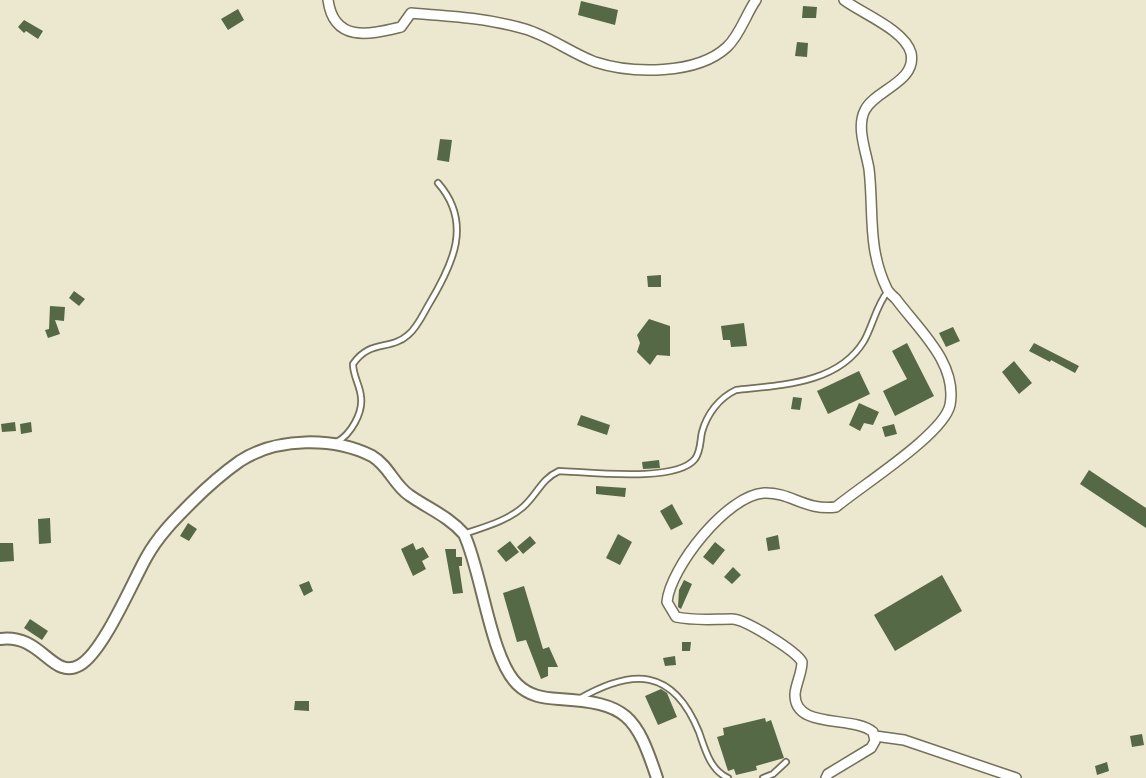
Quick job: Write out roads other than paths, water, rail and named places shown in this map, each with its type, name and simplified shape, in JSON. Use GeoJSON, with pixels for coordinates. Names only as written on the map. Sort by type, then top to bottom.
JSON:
{"type":"FeatureCollection","features":[{"type":"Feature","properties":{"kind":"street"},"geometry":{"type":"LineString","coordinates":[[328,0],[334,18],[341,25],[363,35],[401,27],[411,12],[477,19],[524,29],[594,61],[640,70],[679,68],[720,52],[734,38],[756,0]]}},
{"type":"Feature","properties":{"kind":"street"},"geometry":{"type":"LineString","coordinates":[[844,0],[889,28],[905,42],[910,51],[908,69],[890,89],[872,101],[864,111],[862,124],[869,170],[872,241],[888,291],[934,345],[947,374],[951,395],[945,418],[920,442],[836,507],[820,509],[806,506],[775,493],[761,493],[741,503],[701,534],[675,576],[668,591],[667,602],[676,616],[690,620],[733,618],[791,650],[802,662],[795,693],[796,702],[802,711],[822,720],[860,724],[868,728],[875,736],[904,740],[1016,778]]}},
{"type":"Feature","properties":{"kind":"street"},"geometry":{"type":"LineString","coordinates":[[0,639],[17,638],[30,643],[58,668],[66,669],[81,665],[89,658],[107,629],[160,535],[223,473],[242,460],[271,448],[303,443],[332,445],[353,450],[380,462],[408,494],[452,520],[464,534],[504,664],[516,683],[537,697],[598,703],[626,714],[634,723],[657,778]]}},
{"type":"Feature","properties":{"kind":"street"},"geometry":{"type":"LineString","coordinates":[[826,778],[828,774],[871,748],[875,736]]}},
{"type":"Feature","properties":{"kind":"lane"},"geometry":{"type":"LineString","coordinates":[[332,445],[344,438],[358,414],[362,397],[353,373],[353,364],[369,348],[408,335],[445,278],[455,247],[456,210],[449,196],[438,183]]}},
{"type":"Feature","properties":{"kind":"lane"},"geometry":{"type":"LineString","coordinates":[[464,534],[510,516],[532,498],[550,475],[559,471],[645,474],[689,465],[697,457],[706,420],[726,395],[736,390],[817,377],[837,368],[852,358],[864,340],[888,291]]}},
{"type":"Feature","properties":{"kind":"lane"},"geometry":{"type":"LineString","coordinates":[[577,700],[594,690],[631,678],[645,677],[660,682],[683,702],[710,760],[728,778]]}},
{"type":"Feature","properties":{"kind":"lane"},"geometry":{"type":"LineString","coordinates":[[764,778],[773,774],[786,762]]}}]}
